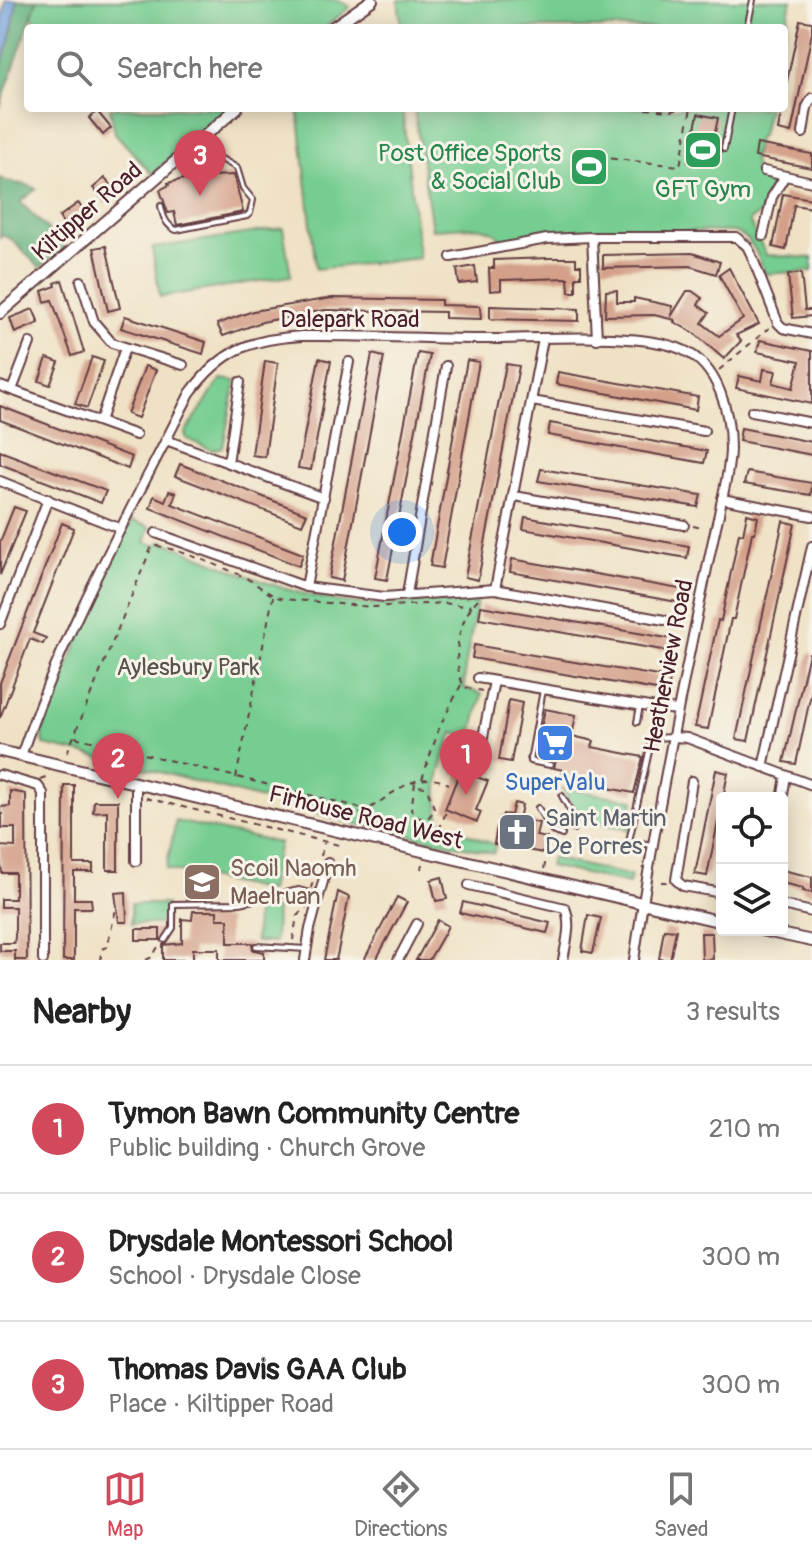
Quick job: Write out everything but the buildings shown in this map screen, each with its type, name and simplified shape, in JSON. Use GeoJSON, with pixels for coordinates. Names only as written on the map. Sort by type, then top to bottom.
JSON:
{"type":"FeatureCollection","features":[{"type":"Feature","properties":{"kind":"street"},"geometry":{"type":"LineString","coordinates":[[338,24],[372,0]]}},
{"type":"Feature","properties":{"kind":"street"},"geometry":{"type":"LineString","coordinates":[[803,133],[807,107],[812,98]]}},
{"type":"Feature","properties":{"kind":"street","name":"Kiltipper Road"},"geometry":{"type":"LineString","coordinates":[[0,313],[232,112]]}},
{"type":"Feature","properties":{"kind":"street"},"geometry":{"type":"LineString","coordinates":[[764,171],[812,182]]}},
{"type":"Feature","properties":{"kind":"street"},"geometry":{"type":"LineString","coordinates":[[763,236],[772,197],[785,176]]}},
{"type":"Feature","properties":{"kind":"street"},"geometry":{"type":"LineString","coordinates":[[592,237],[597,339]]}},
{"type":"Feature","properties":{"kind":"street"},"geometry":{"type":"LineString","coordinates":[[451,257],[542,240],[736,237],[751,254],[774,324],[812,334]]}},
{"type":"Feature","properties":{"kind":"street"},"geometry":{"type":"LineString","coordinates":[[81,281],[94,322],[112,343],[183,365]]}},
{"type":"Feature","properties":{"kind":"street","name":"Dalepark Road"},"geometry":{"type":"LineString","coordinates":[[21,756],[68,637],[119,528],[198,382],[228,353],[249,343],[302,336],[650,341],[685,351],[702,363],[712,376]]}},
{"type":"Feature","properties":{"kind":"street"},"geometry":{"type":"LineString","coordinates":[[495,589],[543,339]]}},
{"type":"Feature","properties":{"kind":"street"},"geometry":{"type":"LineString","coordinates":[[12,390],[30,343]]}},
{"type":"Feature","properties":{"kind":"street"},"geometry":{"type":"LineString","coordinates":[[100,421],[125,348]]}},
{"type":"Feature","properties":{"kind":"street"},"geometry":{"type":"LineString","coordinates":[[306,587],[349,362]]}},
{"type":"Feature","properties":{"kind":"street"},"geometry":{"type":"LineString","coordinates":[[407,594],[446,366]]}},
{"type":"Feature","properties":{"kind":"street","name":"Heatherview Road"},"geometry":{"type":"LineString","coordinates":[[634,960],[678,710],[728,468],[729,436],[720,391],[712,376]]}},
{"type":"Feature","properties":{"kind":"street"},"geometry":{"type":"LineString","coordinates":[[228,463],[240,382]]}},
{"type":"Feature","properties":{"kind":"street"},"geometry":{"type":"LineString","coordinates":[[0,386],[136,435]]}},
{"type":"Feature","properties":{"kind":"street"},"geometry":{"type":"LineString","coordinates":[[532,401],[704,431]]}},
{"type":"Feature","properties":{"kind":"street"},"geometry":{"type":"LineString","coordinates":[[752,411],[812,423]]}},
{"type":"Feature","properties":{"kind":"street"},"geometry":{"type":"LineString","coordinates":[[166,440],[324,498]]}},
{"type":"Feature","properties":{"kind":"street"},"geometry":{"type":"LineString","coordinates":[[0,481],[119,528]]}},
{"type":"Feature","properties":{"kind":"street"},"geometry":{"type":"LineString","coordinates":[[514,496],[688,526]]}},
{"type":"Feature","properties":{"kind":"street"},"geometry":{"type":"LineString","coordinates":[[0,624],[48,499]]}},
{"type":"Feature","properties":{"kind":"street"},"geometry":{"type":"LineString","coordinates":[[722,499],[812,516]]}},
{"type":"Feature","properties":{"kind":"street"},"geometry":{"type":"LineString","coordinates":[[156,533],[306,587],[384,597],[495,589],[669,621]]}},
{"type":"Feature","properties":{"kind":"street"},"geometry":{"type":"LineString","coordinates":[[763,767],[812,546]]}},
{"type":"Feature","properties":{"kind":"street"},"geometry":{"type":"LineString","coordinates":[[478,678],[678,710]]}},
{"type":"Feature","properties":{"kind":"street"},"geometry":{"type":"LineString","coordinates":[[480,752],[494,681]]}},
{"type":"Feature","properties":{"kind":"street"},"geometry":{"type":"LineString","coordinates":[[674,737],[687,738],[812,785]]}},
{"type":"Feature","properties":{"kind":"street","name":"Firhouse Road West"},"geometry":{"type":"LineString","coordinates":[[0,751],[716,921]]}},
{"type":"Feature","properties":{"kind":"street"},"geometry":{"type":"LineString","coordinates":[[0,775],[38,786],[43,793],[43,960]]}},
{"type":"Feature","properties":{"kind":"street"},"geometry":{"type":"LineString","coordinates":[[783,792],[786,776]]}},
{"type":"Feature","properties":{"kind":"street"},"geometry":{"type":"LineString","coordinates":[[692,781],[676,880],[683,886],[716,892]]}},
{"type":"Feature","properties":{"kind":"street"},"geometry":{"type":"LineString","coordinates":[[136,783],[136,861]]}},
{"type":"Feature","properties":{"kind":"street"},"geometry":{"type":"LineString","coordinates":[[305,960],[311,894],[322,861]]}},
{"type":"Feature","properties":{"kind":"street"},"geometry":{"type":"LineString","coordinates":[[469,885],[565,908],[568,920],[563,960]]}},
{"type":"Feature","properties":{"kind":"street"},"geometry":{"type":"LineString","coordinates":[[788,906],[812,912]]}},
{"type":"Feature","properties":{"kind":"street"},"geometry":{"type":"LineString","coordinates":[[398,960],[417,924]]}},
{"type":"Feature","properties":{"kind":"street"},"geometry":{"type":"LineString","coordinates":[[788,936],[812,941]]}},
{"type":"Feature","properties":{"kind":"lane"},"geometry":{"type":"LineString","coordinates":[[748,24],[753,0]]}},
{"type":"Feature","properties":{"kind":"lane"},"geometry":{"type":"LineString","coordinates":[[724,149],[731,112]]}},
{"type":"Feature","properties":{"kind":"lane"},"geometry":{"type":"LineString","coordinates":[[161,206],[163,217],[176,230],[250,213],[253,200],[243,188],[237,168],[195,144]]}},
{"type":"Feature","properties":{"kind":"lane"},"geometry":{"type":"LineString","coordinates":[[205,161],[220,157]]}},
{"type":"Feature","properties":{"kind":"lane"},"geometry":{"type":"LineString","coordinates":[[543,690],[530,761],[550,765]]}},
{"type":"Feature","properties":{"kind":"lane"},"geometry":{"type":"LineString","coordinates":[[637,722],[640,706]]}},
{"type":"Feature","properties":{"kind":"lane"},"geometry":{"type":"LineString","coordinates":[[655,845],[629,841],[652,738],[674,737]]}},
{"type":"Feature","properties":{"kind":"lane"},"geometry":{"type":"LineString","coordinates":[[562,796],[575,819],[573,829]]}},
{"type":"Feature","properties":{"kind":"lane"},"geometry":{"type":"LineString","coordinates":[[538,808],[552,831],[562,835]]}},
{"type":"Feature","properties":{"kind":"lane"},"geometry":{"type":"LineString","coordinates":[[165,940],[173,928],[173,904],[240,903],[299,890],[311,894]]}},
{"type":"Feature","properties":{"kind":"lane"},"geometry":{"type":"LineString","coordinates":[[256,946],[306,949]]}},
{"type":"Feature","properties":{"kind":"path"},"geometry":{"type":"LineString","coordinates":[[587,156],[680,166],[688,112]]}},
{"type":"Feature","properties":{"kind":"path"},"geometry":{"type":"LineString","coordinates":[[712,376],[774,324]]}},
{"type":"Feature","properties":{"kind":"path"},"geometry":{"type":"LineString","coordinates":[[688,526],[703,528]]}},
{"type":"Feature","properties":{"kind":"path"},"geometry":{"type":"LineString","coordinates":[[67,753],[152,546],[167,547],[239,575],[273,596],[355,606],[394,608],[444,603],[471,607]]}},
{"type":"Feature","properties":{"kind":"path"},"geometry":{"type":"LineString","coordinates":[[236,778],[273,596]]}},
{"type":"Feature","properties":{"kind":"path"},"geometry":{"type":"LineString","coordinates":[[468,596],[471,607]]}},
{"type":"Feature","properties":{"kind":"path"},"geometry":{"type":"LineString","coordinates":[[478,599],[471,607],[458,643],[457,662],[464,687],[483,692]]}},
{"type":"Feature","properties":{"kind":"path"},"geometry":{"type":"LineString","coordinates":[[669,621],[683,624]]}},
{"type":"Feature","properties":{"kind":"path"},"geometry":{"type":"LineString","coordinates":[[421,780],[440,726],[462,683]]}},
{"type":"Feature","properties":{"kind":"path"},"geometry":{"type":"LineString","coordinates":[[74,736],[366,811]]}},
{"type":"Feature","properties":{"kind":"path"},"geometry":{"type":"LineString","coordinates":[[350,821],[353,816],[405,785],[416,784],[426,787],[430,793],[435,810],[428,818],[419,818],[411,810],[416,784],[421,780],[437,778],[449,784]]}},
{"type":"Feature","properties":{"kind":"path"},"geometry":{"type":"LineString","coordinates":[[140,797],[343,846]]}},
{"type":"Feature","properties":{"kind":"path"},"geometry":{"type":"LineString","coordinates":[[435,841],[446,812]]}},
{"type":"Feature","properties":{"kind":"path"},"geometry":{"type":"LineString","coordinates":[[543,874],[552,831]]}},
{"type":"Feature","properties":{"kind":"path"},"geometry":{"type":"LineString","coordinates":[[293,940],[297,916],[306,907],[322,861],[324,843]]}},
{"type":"Feature","properties":{"kind":"path"},"geometry":{"type":"LineString","coordinates":[[421,869],[422,864]]}},
{"type":"Feature","properties":{"kind":"path"},"geometry":{"type":"LineString","coordinates":[[661,882],[669,883]]}},
{"type":"Feature","properties":{"kind":"path"},"geometry":{"type":"LineString","coordinates":[[101,960],[101,949],[107,947],[117,905]]}},
{"type":"Feature","properties":{"kind":"path"},"geometry":{"type":"LineString","coordinates":[[146,960],[152,957],[159,942],[173,941]]}},
{"type":"Feature","properties":{"kind":"green space"},"geometry":{"type":"Polygon","coordinates":[[[17,0],[37,0],[29,24],[24,24],[24,38],[0,107],[0,67],[10,41],[17,0]]]}},
{"type":"Feature","properties":{"kind":"green space"},"geometry":{"type":"Polygon","coordinates":[[[37,0],[338,0],[350,7],[329,24],[39,24],[32,17],[37,0]]]}},
{"type":"Feature","properties":{"kind":"green space"},"geometry":{"type":"Polygon","coordinates":[[[398,0],[791,0],[786,24],[401,24],[398,0]]]}},
{"type":"Feature","properties":{"kind":"green space"},"geometry":{"type":"Polygon","coordinates":[[[111,112],[224,112],[152,174],[115,133],[111,112]]]}},
{"type":"Feature","properties":{"kind":"green space"},"geometry":{"type":"Polygon","coordinates":[[[298,112],[402,112],[419,258],[316,269],[298,112]]]}},
{"type":"Feature","properties":{"kind":"green space","name":"Post Office Sports & Social Club"},"geometry":{"type":"Polygon","coordinates":[[[415,112],[767,112],[753,158],[755,175],[768,179],[771,186],[762,212],[749,221],[766,255],[812,258],[812,271],[765,274],[751,243],[734,232],[588,231],[502,241],[497,234],[481,228],[432,229],[415,112]]]}},
{"type":"Feature","properties":{"kind":"green space"},"geometry":{"type":"Polygon","coordinates":[[[0,178],[36,189],[20,202],[66,247],[40,268],[11,239],[2,235],[0,238],[0,178]]]}},
{"type":"Feature","properties":{"kind":"green space"},"geometry":{"type":"Polygon","coordinates":[[[283,228],[291,276],[160,297],[152,248],[283,228]]]}},
{"type":"Feature","properties":{"kind":"green space"},"geometry":{"type":"Polygon","coordinates":[[[221,379],[236,381],[223,447],[212,450],[187,439],[185,433],[221,379]]]}},
{"type":"Feature","properties":{"kind":"green space","name":"Aylesbury Park"},"geometry":{"type":"Polygon","coordinates":[[[132,521],[150,527],[145,542],[156,545],[162,541],[256,579],[328,600],[399,604],[475,598],[477,603],[464,688],[482,694],[471,737],[453,733],[439,777],[438,809],[440,822],[495,845],[494,853],[359,825],[133,765],[44,745],[42,734],[104,575],[132,521]]]}},
{"type":"Feature","properties":{"kind":"green space"},"geometry":{"type":"Polygon","coordinates":[[[562,788],[634,800],[629,830],[580,819],[562,788]]]}},
{"type":"Feature","properties":{"kind":"green space"},"geometry":{"type":"Polygon","coordinates":[[[176,821],[279,843],[269,891],[166,869],[176,821]]]}},
{"type":"Feature","properties":{"kind":"green space"},"geometry":{"type":"Polygon","coordinates":[[[551,858],[631,876],[629,884],[549,866],[551,858]]]}},
{"type":"Feature","properties":{"kind":"green space"},"geometry":{"type":"Polygon","coordinates":[[[131,904],[166,904],[166,924],[131,924],[131,904]]]}},
{"type":"Feature","properties":{"kind":"green space"},"geometry":{"type":"Polygon","coordinates":[[[256,907],[276,908],[275,942],[255,942],[256,907]]]}},
{"type":"Feature","properties":{"kind":"water"},"geometry":{"type":"Polygon","coordinates":[[[6,0],[17,0],[10,41],[0,67],[0,32],[6,0]]]}},
{"type":"Feature","properties":{"kind":"place","name":"GFT Gym"},"geometry":{"type":"Point","coordinates":[703,150]}},
{"type":"Feature","properties":{"kind":"place","name":"Post Office Sports & Social Club"},"geometry":{"type":"Point","coordinates":[589,167]}},
{"type":"Feature","properties":{"kind":"place","name":"Thomas Davis GAA Club"},"geometry":{"type":"Point","coordinates":[200,196]}},
{"type":"Feature","properties":{"kind":"place","name":"SuperValu"},"geometry":{"type":"Point","coordinates":[555,743]}},
{"type":"Feature","properties":{"kind":"place","name":"Tymon Bawn Community Centre"},"geometry":{"type":"Point","coordinates":[466,795]}},
{"type":"Feature","properties":{"kind":"place","name":"Drysdale Montessori School"},"geometry":{"type":"Point","coordinates":[118,799]}},
{"type":"Feature","properties":{"kind":"place","name":"Saint Martin De Porres"},"geometry":{"type":"Point","coordinates":[517,832]}},
{"type":"Feature","properties":{"kind":"place","name":"Scoil Naomh Maelruan"},"geometry":{"type":"Point","coordinates":[202,882]}}]}
